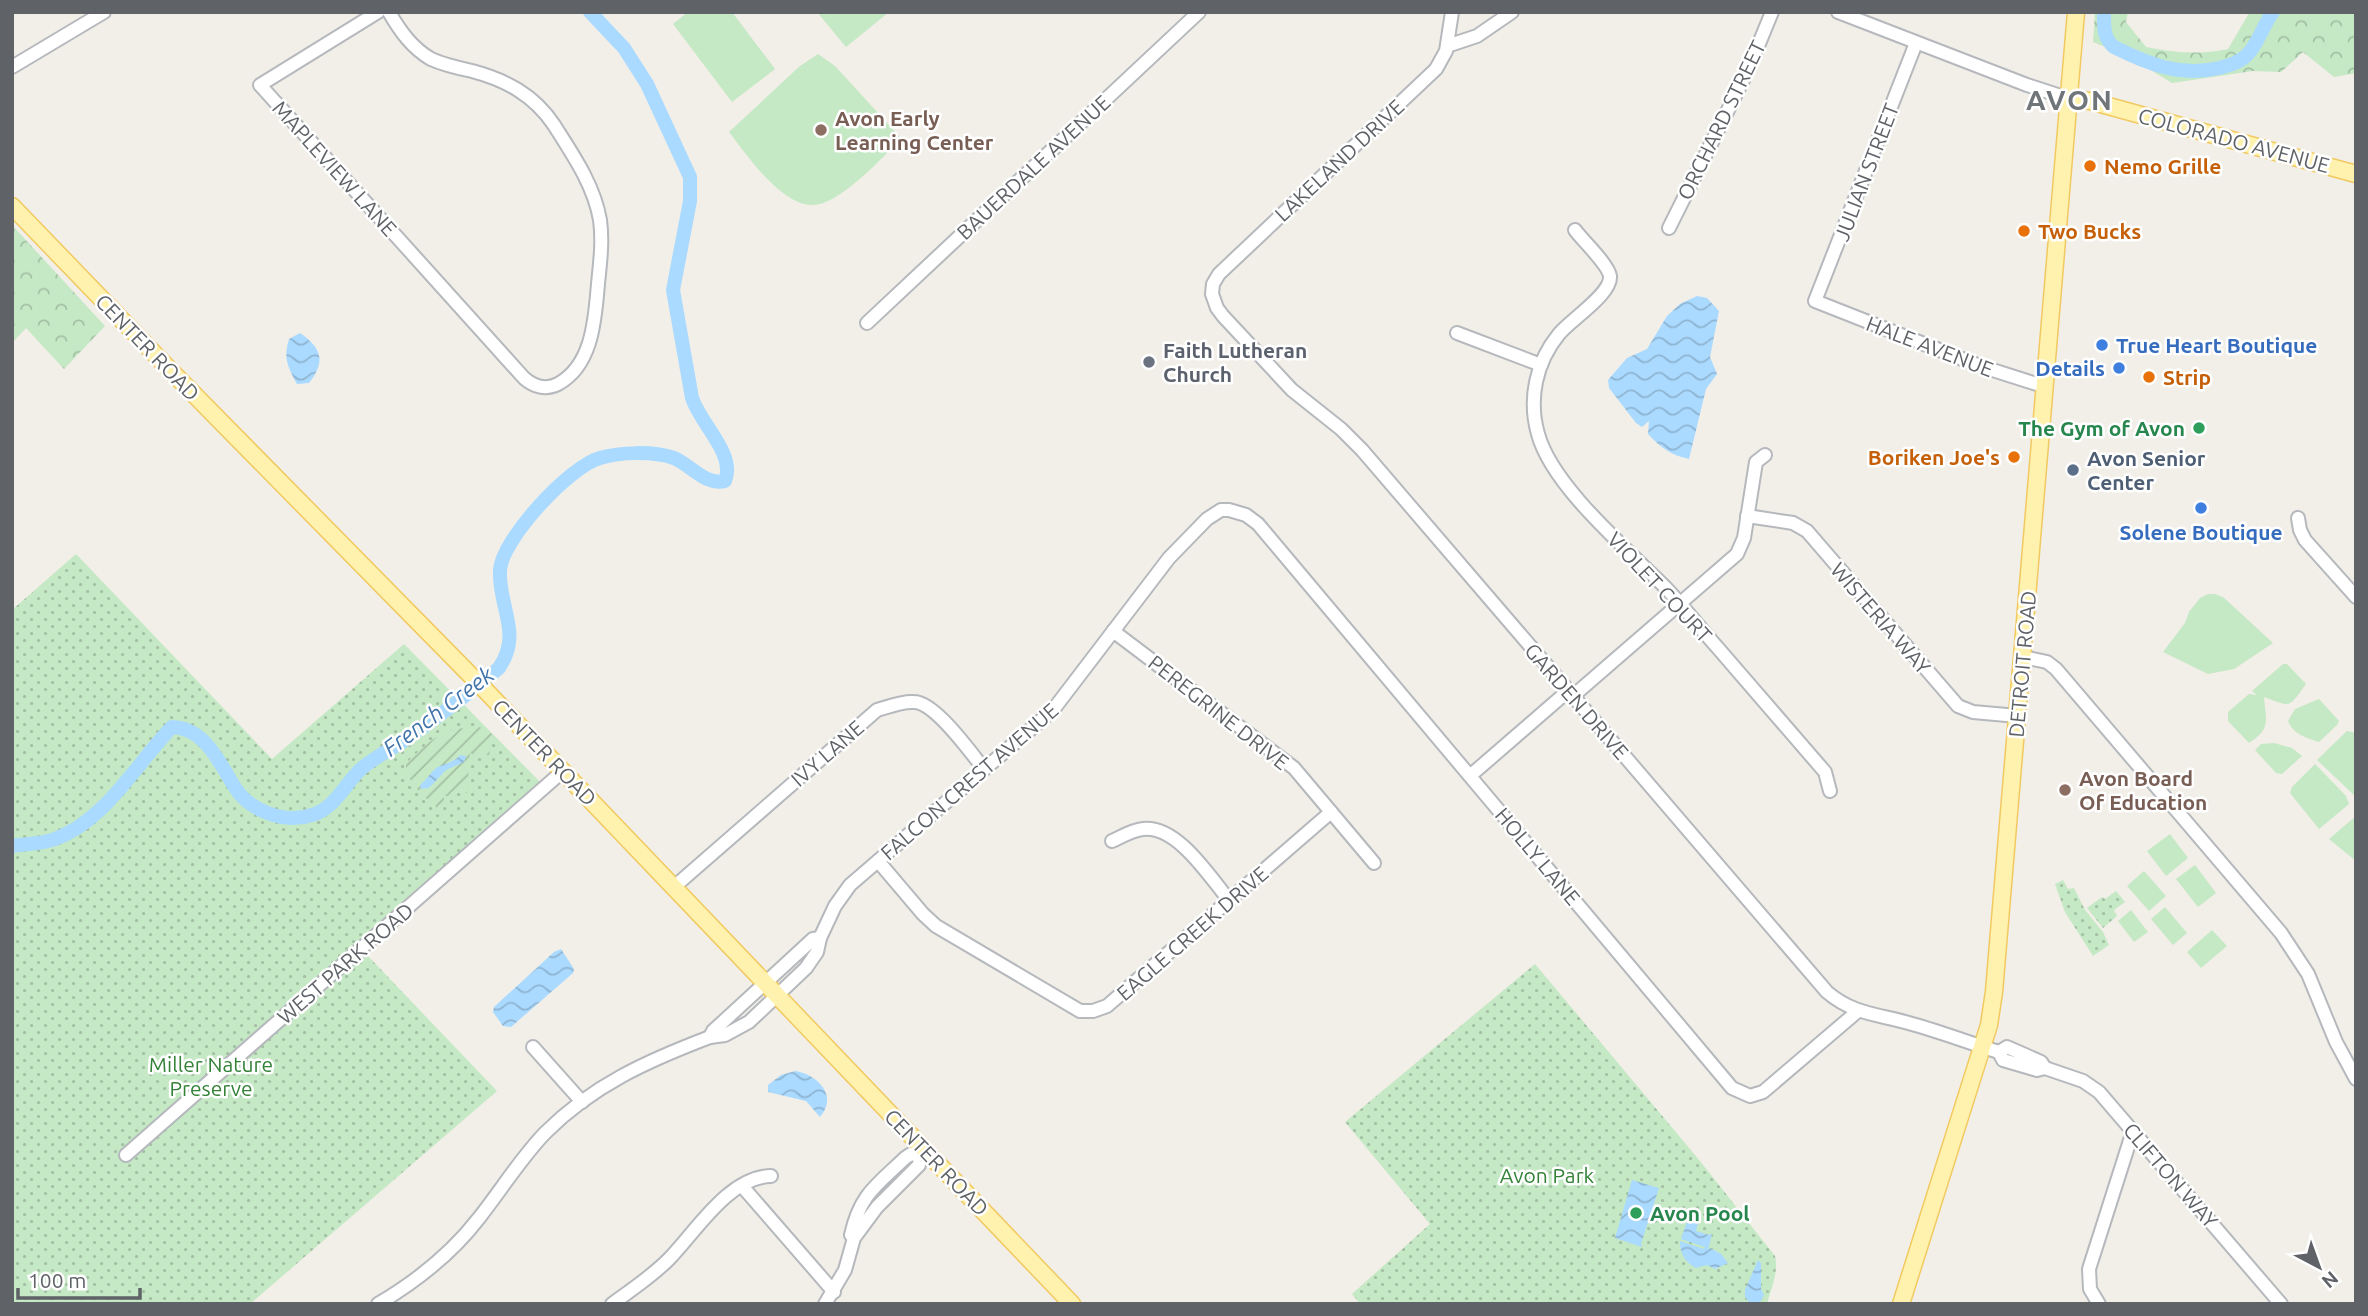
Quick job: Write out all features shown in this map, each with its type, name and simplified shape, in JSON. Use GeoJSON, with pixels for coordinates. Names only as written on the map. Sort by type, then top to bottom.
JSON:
{"type":"FeatureCollection","features":[{"type":"Feature","properties":{"kind":"main road","name":"DETROIT ROAD"},"geometry":{"type":"LineString","coordinates":[[1901,1304],[1983,1047],[1994,992],[2076,12]]}},
{"type":"Feature","properties":{"kind":"main road","name":"COLORADO AVENUE"},"geometry":{"type":"LineString","coordinates":[[2070,99],[2090,101],[2356,174]]}},
{"type":"Feature","properties":{"kind":"main road","name":"CENTER ROAD"},"geometry":{"type":"LineString","coordinates":[[12,206],[564,771],[923,1153],[1072,1304]]}},
{"type":"Feature","properties":{"kind":"street"},"geometry":{"type":"LineString","coordinates":[[12,67],[104,12]]}},
{"type":"Feature","properties":{"kind":"street","name":"MAPLEVIEW LANE"},"geometry":{"type":"LineString","coordinates":[[378,12],[260,85],[524,378],[534,386],[548,387],[562,382],[584,354],[594,322],[601,257],[600,220],[594,196],[583,173],[542,109],[501,80],[431,58],[412,45],[388,12]]}},
{"type":"Feature","properties":{"kind":"street","name":"BAUERDALE AVENUE"},"geometry":{"type":"LineString","coordinates":[[867,323],[1199,12]]}},
{"type":"Feature","properties":{"kind":"street","name":"LAKELAND DRIVE"},"geometry":{"type":"LineString","coordinates":[[1212,294],[1214,281],[1223,270],[1436,69],[1444,58],[1452,12]]}},
{"type":"Feature","properties":{"kind":"street"},"geometry":{"type":"LineString","coordinates":[[1447,46],[1477,37],[1513,12]]}},
{"type":"Feature","properties":{"kind":"street","name":"ORCHARD STREET"},"geometry":{"type":"LineString","coordinates":[[1669,228],[1749,68],[1772,12]]}},
{"type":"Feature","properties":{"kind":"street"},"geometry":{"type":"LineString","coordinates":[[1838,12],[2026,85],[2070,99]]}},
{"type":"Feature","properties":{"kind":"street","name":"JULIAN STREET"},"geometry":{"type":"LineString","coordinates":[[1815,301],[1916,43]]}},
{"type":"Feature","properties":{"kind":"street","name":"VIOLET COURT"},"geometry":{"type":"LineString","coordinates":[[1574,230],[1607,269],[1610,280],[1606,290],[1558,334],[1541,365],[1534,393],[1534,412],[1537,432],[1548,459],[1607,531],[1680,605],[1825,772],[1830,791]]}},
{"type":"Feature","properties":{"kind":"street","name":"GARDEN DRIVE"},"geometry":{"type":"LineString","coordinates":[[1212,294],[1217,308],[1226,320],[1292,390],[1354,442],[1827,992],[1858,1011],[1903,1021],[1983,1047]]}},
{"type":"Feature","properties":{"kind":"street","name":"HALE AVENUE"},"geometry":{"type":"LineString","coordinates":[[1815,301],[1980,366],[2046,387]]}},
{"type":"Feature","properties":{"kind":"street"},"geometry":{"type":"LineString","coordinates":[[1457,333],[1541,365]]}},
{"type":"Feature","properties":{"kind":"street"},"geometry":{"type":"LineString","coordinates":[[1471,775],[1680,605],[1737,554],[1742,545],[1756,462],[1765,454]]}},
{"type":"Feature","properties":{"kind":"street","name":"FALCON CREST AVENUE"},"geometry":{"type":"LineString","coordinates":[[378,1304],[411,1283],[446,1254],[479,1218],[531,1148],[582,1102],[633,1068],[710,1037],[716,1038],[741,1028],[777,995],[814,958],[820,946],[820,938],[843,894],[1053,710],[1169,558],[1199,526],[1221,510],[1236,510]]}},
{"type":"Feature","properties":{"kind":"street","name":"HOLLY LANE"},"geometry":{"type":"LineString","coordinates":[[1236,510],[1258,524],[1737,1092],[1750,1096],[1763,1092],[1858,1011]]}},
{"type":"Feature","properties":{"kind":"street","name":"WISTERIA WAY"},"geometry":{"type":"LineString","coordinates":[[1747,516],[1793,523],[1807,531],[1958,706],[1973,712],[2018,716]]}},
{"type":"Feature","properties":{"kind":"street"},"geometry":{"type":"LineString","coordinates":[[2298,518],[2305,540],[2356,597]]}},
{"type":"Feature","properties":{"kind":"street","name":"PEREGRINE DRIVE"},"geometry":{"type":"LineString","coordinates":[[1113,631],[1285,761],[1374,863]]}},
{"type":"Feature","properties":{"kind":"street"},"geometry":{"type":"LineString","coordinates":[[2023,657],[2047,662],[2056,669],[2281,933],[2308,974],[2336,1042],[2356,1079]]}},
{"type":"Feature","properties":{"kind":"street","name":"IVY LANE"},"geometry":{"type":"LineString","coordinates":[[674,887],[877,710],[916,701],[925,705],[933,710],[984,769]]}},
{"type":"Feature","properties":{"kind":"street","name":"WEST PARK ROAD"},"geometry":{"type":"LineString","coordinates":[[126,1155],[564,771]]}},
{"type":"Feature","properties":{"kind":"street","name":"EAGLE CREEK DRIVE"},"geometry":{"type":"LineString","coordinates":[[878,861],[936,926],[1085,1012],[1107,1006],[1331,812]]}},
{"type":"Feature","properties":{"kind":"street"},"geometry":{"type":"LineString","coordinates":[[1112,841],[1143,829],[1163,831],[1182,845],[1229,900]]}},
{"type":"Feature","properties":{"kind":"street","name":"FALCON CREST AVENUE"},"geometry":{"type":"LineString","coordinates":[[710,1037],[713,1031],[813,939],[820,938]]}},
{"type":"Feature","properties":{"kind":"street"},"geometry":{"type":"LineString","coordinates":[[533,1047],[582,1102]]}},
{"type":"Feature","properties":{"kind":"street","name":"CLIFTON WAY"},"geometry":{"type":"LineString","coordinates":[[1983,1047],[2000,1052],[2007,1047],[2041,1062],[2045,1068],[2091,1086],[2281,1304]]}},
{"type":"Feature","properties":{"kind":"street"},"geometry":{"type":"LineString","coordinates":[[2099,1304],[2090,1289],[2089,1269],[2133,1131]]}},
{"type":"Feature","properties":{"kind":"street"},"geometry":{"type":"LineString","coordinates":[[825,1304],[834,1292],[849,1259],[854,1238],[877,1206],[919,1165],[923,1153]]}},
{"type":"Feature","properties":{"kind":"street"},"geometry":{"type":"LineString","coordinates":[[612,1304],[660,1268],[693,1228],[742,1186],[755,1178],[771,1176]]}},
{"type":"Feature","properties":{"kind":"street"},"geometry":{"type":"LineString","coordinates":[[742,1186],[834,1292]]}},
{"type":"Feature","properties":{"kind":"green space"},"geometry":{"type":"Polygon","coordinates":[[[688,12],[732,12],[775,69],[732,102],[673,24],[688,12]]]}},
{"type":"Feature","properties":{"kind":"green space"},"geometry":{"type":"Polygon","coordinates":[[[817,12],[889,12],[846,47],[817,12]]]}},
{"type":"Feature","properties":{"kind":"green space"},"geometry":{"type":"Polygon","coordinates":[[[2095,12],[2128,12],[2126,22],[2146,47],[2197,53],[2228,49],[2248,15],[2246,12],[2356,12],[2356,73],[2334,77],[2303,52],[2281,72],[2253,71],[2172,83],[2128,56],[2093,42],[2095,12]]]}},
{"type":"Feature","properties":{"kind":"green space"},"geometry":{"type":"Polygon","coordinates":[[[818,54],[835,66],[901,138],[847,189],[834,198],[812,205],[800,203],[777,188],[729,132],[800,66],[818,54]]]}},
{"type":"Feature","properties":{"kind":"green space"},"geometry":{"type":"Polygon","coordinates":[[[12,225],[105,326],[64,369],[26,328],[12,343],[12,225]]]}},
{"type":"Feature","properties":{"kind":"green space","name":"Miller Nature Preserve"},"geometry":{"type":"Polygon","coordinates":[[[76,554],[272,759],[404,644],[546,788],[366,954],[497,1091],[250,1304],[12,1304],[12,610],[76,554]]]}},
{"type":"Feature","properties":{"kind":"green space"},"geometry":{"type":"Polygon","coordinates":[[[2208,594],[2223,597],[2273,643],[2234,669],[2208,674],[2163,652],[2185,623],[2189,612],[2200,598],[2208,594]]]}},
{"type":"Feature","properties":{"kind":"green space"},"geometry":{"type":"Polygon","coordinates":[[[2283,664],[2287,664],[2306,684],[2288,704],[2264,697],[2266,724],[2261,733],[2249,743],[2228,721],[2228,712],[2249,694],[2257,695],[2252,691],[2283,664]]]}},
{"type":"Feature","properties":{"kind":"green space"},"geometry":{"type":"Polygon","coordinates":[[[2319,699],[2339,721],[2319,742],[2297,732],[2288,721],[2295,709],[2319,699]]]}},
{"type":"Feature","properties":{"kind":"green space"},"geometry":{"type":"Polygon","coordinates":[[[480,727],[492,734],[489,755],[470,753],[467,793],[451,792],[451,796],[444,796],[443,816],[436,814],[436,806],[428,804],[428,800],[410,779],[406,764],[427,744],[446,732],[480,727]]]}},
{"type":"Feature","properties":{"kind":"green space"},"geometry":{"type":"Polygon","coordinates":[[[2347,731],[2356,733],[2355,796],[2317,760],[2347,731]]]}},
{"type":"Feature","properties":{"kind":"green space"},"geometry":{"type":"Polygon","coordinates":[[[2274,743],[2292,748],[2302,756],[2282,774],[2276,773],[2255,750],[2261,744],[2274,743]]]}},
{"type":"Feature","properties":{"kind":"green space"},"geometry":{"type":"Polygon","coordinates":[[[2315,764],[2346,796],[2349,804],[2319,829],[2290,793],[2292,787],[2315,764]]]}},
{"type":"Feature","properties":{"kind":"green space"},"geometry":{"type":"Polygon","coordinates":[[[2356,816],[2356,861],[2329,839],[2356,816]]]}},
{"type":"Feature","properties":{"kind":"green space"},"geometry":{"type":"Polygon","coordinates":[[[2170,834],[2188,858],[2166,876],[2147,851],[2170,834]]]}},
{"type":"Feature","properties":{"kind":"green space"},"geometry":{"type":"Polygon","coordinates":[[[2195,865],[2216,893],[2198,907],[2176,879],[2195,865]]]}},
{"type":"Feature","properties":{"kind":"green space"},"geometry":{"type":"Polygon","coordinates":[[[2144,871],[2166,896],[2149,911],[2127,886],[2144,871]]]}},
{"type":"Feature","properties":{"kind":"green space"},"geometry":{"type":"Polygon","coordinates":[[[2063,880],[2068,889],[2074,888],[2085,910],[2103,932],[2109,945],[2093,956],[2065,912],[2055,884],[2063,880]]]}},
{"type":"Feature","properties":{"kind":"green space"},"geometry":{"type":"Polygon","coordinates":[[[2116,891],[2125,902],[2114,910],[2117,916],[2103,928],[2087,908],[2116,891]]]}},
{"type":"Feature","properties":{"kind":"green space"},"geometry":{"type":"Polygon","coordinates":[[[2165,907],[2187,933],[2173,945],[2151,919],[2165,907]]]}},
{"type":"Feature","properties":{"kind":"green space"},"geometry":{"type":"Polygon","coordinates":[[[2131,910],[2148,932],[2134,942],[2118,921],[2131,910]]]}},
{"type":"Feature","properties":{"kind":"green space"},"geometry":{"type":"Polygon","coordinates":[[[2212,930],[2227,946],[2201,968],[2187,952],[2212,930]]]}},
{"type":"Feature","properties":{"kind":"green space","name":"Avon Park"},"geometry":{"type":"Polygon","coordinates":[[[1535,964],[1700,1161],[1775,1256],[1775,1274],[1767,1304],[1360,1304],[1352,1294],[1430,1224],[1345,1122],[1535,964]]]}},
{"type":"Feature","properties":{"kind":"water"},"geometry":{"type":"Polygon","coordinates":[[[1697,296],[1707,298],[1719,311],[1710,357],[1717,374],[1706,389],[1689,459],[1672,453],[1653,439],[1648,434],[1649,421],[1642,427],[1636,423],[1609,388],[1608,380],[1627,358],[1647,349],[1667,316],[1680,304],[1697,296]]]}},
{"type":"Feature","properties":{"kind":"water"},"geometry":{"type":"Polygon","coordinates":[[[300,333],[317,350],[319,362],[309,383],[297,384],[286,352],[289,339],[300,333]]]}},
{"type":"Feature","properties":{"kind":"water"},"geometry":{"type":"Polygon","coordinates":[[[460,755],[466,756],[464,762],[446,770],[429,788],[421,789],[420,785],[436,769],[460,755]]]}},
{"type":"Feature","properties":{"kind":"water"},"geometry":{"type":"Polygon","coordinates":[[[561,949],[574,969],[573,973],[511,1027],[503,1026],[493,1012],[494,1007],[554,952],[561,949]]]}},
{"type":"Feature","properties":{"kind":"water"},"geometry":{"type":"Polygon","coordinates":[[[795,1071],[811,1076],[823,1087],[827,1101],[820,1117],[806,1101],[768,1092],[768,1085],[781,1075],[795,1071]]]}},
{"type":"Feature","properties":{"kind":"water","name":"Avon Pool"},"geometry":{"type":"Polygon","coordinates":[[[1632,1180],[1659,1188],[1642,1247],[1615,1238],[1632,1180]]]}},
{"type":"Feature","properties":{"kind":"water","name":"Avon Pool"},"geometry":{"type":"Polygon","coordinates":[[[1689,1216],[1699,1219],[1696,1231],[1712,1234],[1708,1250],[1710,1248],[1721,1254],[1728,1263],[1715,1269],[1707,1265],[1696,1268],[1686,1260],[1680,1241],[1704,1249],[1705,1247],[1681,1239],[1689,1216]]]}},
{"type":"Feature","properties":{"kind":"water"},"geometry":{"type":"Polygon","coordinates":[[[1758,1260],[1761,1263],[1761,1289],[1764,1295],[1759,1304],[1751,1304],[1745,1297],[1745,1290],[1758,1260]]]}},
{"type":"Feature","properties":{"kind":"waterway","name":"French Creek"},"geometry":{"type":"LineString","coordinates":[[12,846],[55,839],[90,819],[119,790],[172,727],[194,733],[202,740],[241,795],[258,809],[290,818],[320,812],[362,768],[430,722],[499,668],[509,643],[508,620],[500,583],[504,557],[525,523],[572,475],[600,458],[647,453],[674,458],[705,478],[725,481],[726,460],[692,398],[673,290],[690,201],[690,177],[647,84],[624,48],[590,12]]}},
{"type":"Feature","properties":{"kind":"waterway","name":"French Creek"},"geometry":{"type":"LineString","coordinates":[[2104,12],[2106,36],[2114,47],[2139,59],[2191,71],[2219,68],[2241,60],[2252,49],[2273,12]]}},
{"type":"Feature","properties":{"kind":"place","name":"Avon Early Learning Center"},"geometry":{"type":"Point","coordinates":[821,130]}},
{"type":"Feature","properties":{"kind":"place","name":"Nemo Grille"},"geometry":{"type":"Point","coordinates":[2090,166]}},
{"type":"Feature","properties":{"kind":"place","name":"Two Bucks"},"geometry":{"type":"Point","coordinates":[2024,231]}},
{"type":"Feature","properties":{"kind":"place","name":"True Heart Boutique"},"geometry":{"type":"Point","coordinates":[2102,345]}},
{"type":"Feature","properties":{"kind":"place","name":"Faith Lutheran Church"},"geometry":{"type":"Point","coordinates":[1149,362]}},
{"type":"Feature","properties":{"kind":"place","name":"Details"},"geometry":{"type":"Point","coordinates":[2119,368]}},
{"type":"Feature","properties":{"kind":"place","name":"Strip"},"geometry":{"type":"Point","coordinates":[2149,377]}},
{"type":"Feature","properties":{"kind":"place","name":"The Gym of Avon"},"geometry":{"type":"Point","coordinates":[2199,428]}},
{"type":"Feature","properties":{"kind":"place","name":"Boriken Joe's"},"geometry":{"type":"Point","coordinates":[2014,457]}},
{"type":"Feature","properties":{"kind":"place","name":"Avon Senior Center"},"geometry":{"type":"Point","coordinates":[2073,470]}},
{"type":"Feature","properties":{"kind":"place","name":"Solene Boutique"},"geometry":{"type":"Point","coordinates":[2201,508]}},
{"type":"Feature","properties":{"kind":"place","name":"Avon Board Of Education"},"geometry":{"type":"Point","coordinates":[2065,790]}},
{"type":"Feature","properties":{"kind":"place","name":"Avon Pool"},"geometry":{"type":"Point","coordinates":[1636,1213]}},
{"type":"Feature","properties":{"kind":"district","name":"AVON"},"geometry":{"type":"Point","coordinates":[2070,99]}}]}
